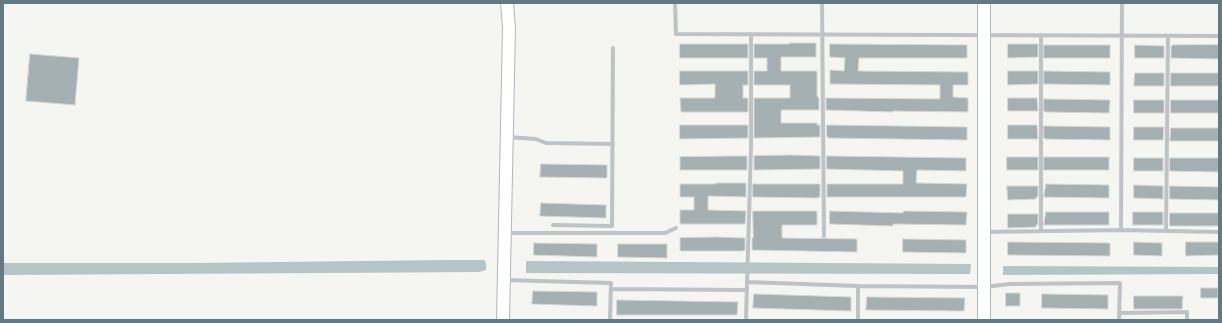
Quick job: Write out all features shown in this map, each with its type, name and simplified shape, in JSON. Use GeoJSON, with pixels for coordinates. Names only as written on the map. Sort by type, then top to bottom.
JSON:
{"type":"FeatureCollection","features":[{"type":"Feature","properties":{"kind":"street"},"geometry":{"type":"LineString","coordinates":[[503,320],[509,28],[507,3]]}},
{"type":"Feature","properties":{"kind":"street"},"geometry":{"type":"LineString","coordinates":[[984,3],[984,320]]}},
{"type":"Feature","properties":{"kind":"lane"},"geometry":{"type":"LineString","coordinates":[[675,3],[676,34],[1219,36]]}},
{"type":"Feature","properties":{"kind":"lane"},"geometry":{"type":"LineString","coordinates":[[822,3],[824,236]]}},
{"type":"Feature","properties":{"kind":"lane"},"geometry":{"type":"LineString","coordinates":[[1121,230],[1122,3]]}},
{"type":"Feature","properties":{"kind":"lane"},"geometry":{"type":"LineString","coordinates":[[746,320],[746,290],[748,276],[751,34]]}},
{"type":"Feature","properties":{"kind":"lane"},"geometry":{"type":"LineString","coordinates":[[1041,232],[1042,35]]}},
{"type":"Feature","properties":{"kind":"lane"},"geometry":{"type":"LineString","coordinates":[[1166,231],[1168,36]]}},
{"type":"Feature","properties":{"kind":"lane"},"geometry":{"type":"LineString","coordinates":[[553,226],[612,226],[614,48]]}},
{"type":"Feature","properties":{"kind":"lane"},"geometry":{"type":"LineString","coordinates":[[507,137],[536,139],[546,143],[613,144]]}},
{"type":"Feature","properties":{"kind":"lane"},"geometry":{"type":"LineString","coordinates":[[505,233],[665,233],[676,228]]}},
{"type":"Feature","properties":{"kind":"lane"},"geometry":{"type":"LineString","coordinates":[[985,232],[1121,230],[1219,232]]}},
{"type":"Feature","properties":{"kind":"lane"},"geometry":{"type":"LineString","coordinates":[[504,280],[611,283],[610,320]]}},
{"type":"Feature","properties":{"kind":"lane"},"geometry":{"type":"LineString","coordinates":[[747,282],[858,286],[985,287],[1009,284],[1120,283],[1119,320]]}},
{"type":"Feature","properties":{"kind":"lane"},"geometry":{"type":"LineString","coordinates":[[858,286],[858,320]]}},
{"type":"Feature","properties":{"kind":"lane"},"geometry":{"type":"LineString","coordinates":[[611,289],[746,290]]}},
{"type":"Feature","properties":{"kind":"lane"},"geometry":{"type":"LineString","coordinates":[[1119,313],[1187,312],[1187,320]]}},
{"type":"Feature","properties":{"kind":"shaded area"},"geometry":{"type":"Polygon","coordinates":[[[484,260],[486,263],[486,270],[479,272],[3,275],[3,263],[195,263],[484,260]]]}},
{"type":"Feature","properties":{"kind":"shaded area"},"geometry":{"type":"Polygon","coordinates":[[[526,261],[971,264],[970,274],[526,273],[526,261]]]}},
{"type":"Feature","properties":{"kind":"shaded area"},"geometry":{"type":"Polygon","coordinates":[[[1003,266],[1219,267],[1219,274],[1003,275],[1003,266]]]}},
{"type":"Feature","properties":{"kind":"building"},"geometry":{"type":"Polygon","coordinates":[[[816,43],[816,57],[781,57],[781,71],[817,71],[817,96],[819,98],[819,110],[781,110],[781,123],[817,123],[817,125],[820,125],[820,137],[754,138],[754,98],[790,98],[790,85],[754,85],[754,71],[767,71],[767,58],[754,58],[754,44],[816,43]]]}},
{"type":"Feature","properties":{"kind":"building"},"geometry":{"type":"Polygon","coordinates":[[[680,44],[748,44],[748,58],[680,58],[680,44]]]}},
{"type":"Feature","properties":{"kind":"building"},"geometry":{"type":"Polygon","coordinates":[[[830,44],[967,45],[967,58],[859,58],[858,71],[968,72],[968,85],[953,85],[953,97],[968,98],[968,112],[826,110],[826,98],[940,99],[940,85],[830,84],[830,70],[844,71],[845,58],[830,57],[830,44]]]}},
{"type":"Feature","properties":{"kind":"building"},"geometry":{"type":"Polygon","coordinates":[[[1008,44],[1038,44],[1038,57],[1008,58],[1008,44]]]}},
{"type":"Feature","properties":{"kind":"building"},"geometry":{"type":"Polygon","coordinates":[[[1044,45],[1110,45],[1110,58],[1044,58],[1044,45]]]}},
{"type":"Feature","properties":{"kind":"building"},"geometry":{"type":"Polygon","coordinates":[[[1135,45],[1164,46],[1164,58],[1135,58],[1135,45]]]}},
{"type":"Feature","properties":{"kind":"building"},"geometry":{"type":"Polygon","coordinates":[[[1173,45],[1219,45],[1219,59],[1171,58],[1171,46],[1173,45]]]}},
{"type":"Feature","properties":{"kind":"building"},"geometry":{"type":"Polygon","coordinates":[[[30,54],[79,58],[75,105],[26,101],[30,54]]]}},
{"type":"Feature","properties":{"kind":"building"},"geometry":{"type":"Polygon","coordinates":[[[680,71],[748,71],[748,85],[743,85],[743,98],[748,98],[748,112],[681,112],[680,98],[715,98],[715,84],[680,85],[680,71]]]}},
{"type":"Feature","properties":{"kind":"building"},"geometry":{"type":"Polygon","coordinates":[[[1008,71],[1038,71],[1038,84],[1008,85],[1008,71]]]}},
{"type":"Feature","properties":{"kind":"building"},"geometry":{"type":"Polygon","coordinates":[[[1044,71],[1110,72],[1110,85],[1044,84],[1044,71]]]}},
{"type":"Feature","properties":{"kind":"building"},"geometry":{"type":"Polygon","coordinates":[[[1135,73],[1164,73],[1164,86],[1134,86],[1135,73]]]}},
{"type":"Feature","properties":{"kind":"building"},"geometry":{"type":"Polygon","coordinates":[[[1171,73],[1219,73],[1219,86],[1171,86],[1171,73]]]}},
{"type":"Feature","properties":{"kind":"building"},"geometry":{"type":"Polygon","coordinates":[[[1008,98],[1037,98],[1038,111],[1008,111],[1008,98]]]}},
{"type":"Feature","properties":{"kind":"building"},"geometry":{"type":"Polygon","coordinates":[[[1044,99],[1110,100],[1109,113],[1046,112],[1044,111],[1044,99]]]}},
{"type":"Feature","properties":{"kind":"building"},"geometry":{"type":"Polygon","coordinates":[[[1134,100],[1164,100],[1164,113],[1134,113],[1134,100]]]}},
{"type":"Feature","properties":{"kind":"building"},"geometry":{"type":"Polygon","coordinates":[[[1171,100],[1219,100],[1219,113],[1171,113],[1171,100]]]}},
{"type":"Feature","properties":{"kind":"building"},"geometry":{"type":"Polygon","coordinates":[[[680,125],[748,125],[748,138],[680,139],[680,125]]]}},
{"type":"Feature","properties":{"kind":"building"},"geometry":{"type":"Polygon","coordinates":[[[827,125],[967,127],[967,140],[829,138],[827,137],[827,125]]]}},
{"type":"Feature","properties":{"kind":"building"},"geometry":{"type":"Polygon","coordinates":[[[1008,125],[1037,125],[1038,139],[1008,139],[1008,125]]]}},
{"type":"Feature","properties":{"kind":"building"},"geometry":{"type":"Polygon","coordinates":[[[1044,126],[1110,127],[1110,140],[1046,139],[1044,138],[1044,126]]]}},
{"type":"Feature","properties":{"kind":"building"},"geometry":{"type":"Polygon","coordinates":[[[1134,127],[1164,127],[1163,140],[1134,140],[1134,127]]]}},
{"type":"Feature","properties":{"kind":"building"},"geometry":{"type":"Polygon","coordinates":[[[1171,128],[1219,128],[1219,141],[1170,141],[1171,128]]]}},
{"type":"Feature","properties":{"kind":"building"},"geometry":{"type":"Polygon","coordinates":[[[747,156],[747,170],[680,170],[680,157],[747,156]]]}},
{"type":"Feature","properties":{"kind":"building"},"geometry":{"type":"Polygon","coordinates":[[[754,156],[820,156],[820,169],[754,170],[754,156]]]}},
{"type":"Feature","properties":{"kind":"building"},"geometry":{"type":"Polygon","coordinates":[[[827,156],[966,158],[966,171],[917,170],[916,183],[967,184],[966,197],[827,197],[827,184],[903,184],[903,171],[827,169],[827,156]]]}},
{"type":"Feature","properties":{"kind":"building"},"geometry":{"type":"Polygon","coordinates":[[[1007,157],[1038,157],[1038,170],[1007,170],[1007,157]]]}},
{"type":"Feature","properties":{"kind":"building"},"geometry":{"type":"Polygon","coordinates":[[[1044,157],[1109,157],[1109,170],[1044,170],[1044,157]]]}},
{"type":"Feature","properties":{"kind":"building"},"geometry":{"type":"Polygon","coordinates":[[[1134,158],[1163,158],[1163,171],[1134,171],[1134,158]]]}},
{"type":"Feature","properties":{"kind":"building"},"geometry":{"type":"Polygon","coordinates":[[[1170,158],[1219,158],[1219,172],[1170,171],[1170,158]]]}},
{"type":"Feature","properties":{"kind":"building"},"geometry":{"type":"Polygon","coordinates":[[[541,164],[607,165],[607,178],[540,177],[541,164]]]}},
{"type":"Feature","properties":{"kind":"building"},"geometry":{"type":"Polygon","coordinates":[[[746,183],[746,197],[708,196],[708,210],[746,211],[745,224],[680,224],[680,210],[694,210],[694,197],[680,197],[680,184],[746,183]]]}},
{"type":"Feature","properties":{"kind":"building"},"geometry":{"type":"Polygon","coordinates":[[[753,184],[820,184],[820,197],[753,197],[753,184]]]}},
{"type":"Feature","properties":{"kind":"building"},"geometry":{"type":"Polygon","coordinates":[[[1046,184],[1109,185],[1109,198],[1044,197],[1046,184]]]}},
{"type":"Feature","properties":{"kind":"building"},"geometry":{"type":"Polygon","coordinates":[[[1134,185],[1163,186],[1163,199],[1134,198],[1134,185]]]}},
{"type":"Feature","properties":{"kind":"building"},"geometry":{"type":"Polygon","coordinates":[[[1007,186],[1038,186],[1038,197],[1036,197],[1036,199],[1008,200],[1007,186]]]}},
{"type":"Feature","properties":{"kind":"building"},"geometry":{"type":"Polygon","coordinates":[[[1170,186],[1219,187],[1219,200],[1170,199],[1170,186]]]}},
{"type":"Feature","properties":{"kind":"building"},"geometry":{"type":"Polygon","coordinates":[[[541,203],[606,205],[606,218],[540,216],[541,203]]]}},
{"type":"Feature","properties":{"kind":"building"},"geometry":{"type":"Polygon","coordinates":[[[753,211],[817,211],[817,225],[782,225],[782,238],[857,239],[857,252],[752,250],[753,211]]]}},
{"type":"Feature","properties":{"kind":"building"},"geometry":{"type":"Polygon","coordinates":[[[830,211],[903,213],[904,211],[967,212],[966,225],[893,224],[893,226],[830,224],[830,211]]]}},
{"type":"Feature","properties":{"kind":"building"},"geometry":{"type":"Polygon","coordinates":[[[1046,212],[1109,212],[1109,225],[1044,225],[1046,212]]]}},
{"type":"Feature","properties":{"kind":"building"},"geometry":{"type":"Polygon","coordinates":[[[1133,212],[1163,212],[1163,225],[1133,225],[1133,212]]]}},
{"type":"Feature","properties":{"kind":"building"},"geometry":{"type":"Polygon","coordinates":[[[1170,213],[1219,213],[1219,226],[1170,226],[1170,213]]]}},
{"type":"Feature","properties":{"kind":"building"},"geometry":{"type":"Polygon","coordinates":[[[1008,214],[1038,214],[1038,225],[1036,225],[1036,227],[1008,228],[1008,214]]]}},
{"type":"Feature","properties":{"kind":"building"},"geometry":{"type":"Polygon","coordinates":[[[680,238],[745,238],[745,250],[680,251],[680,238]]]}},
{"type":"Feature","properties":{"kind":"building"},"geometry":{"type":"Polygon","coordinates":[[[903,239],[966,240],[966,253],[903,252],[903,239]]]}},
{"type":"Feature","properties":{"kind":"building"},"geometry":{"type":"Polygon","coordinates":[[[1008,242],[1110,243],[1110,256],[1008,255],[1008,242]]]}},
{"type":"Feature","properties":{"kind":"building"},"geometry":{"type":"Polygon","coordinates":[[[1134,242],[1162,243],[1162,256],[1134,255],[1134,242]]]}},
{"type":"Feature","properties":{"kind":"building"},"geometry":{"type":"Polygon","coordinates":[[[1186,242],[1219,242],[1219,255],[1186,256],[1186,242]]]}},
{"type":"Feature","properties":{"kind":"building"},"geometry":{"type":"Polygon","coordinates":[[[534,243],[597,244],[597,257],[534,255],[534,243]]]}},
{"type":"Feature","properties":{"kind":"building"},"geometry":{"type":"Polygon","coordinates":[[[618,244],[667,244],[667,258],[618,257],[618,244]]]}},
{"type":"Feature","properties":{"kind":"building"},"geometry":{"type":"Polygon","coordinates":[[[1201,288],[1218,288],[1218,298],[1201,298],[1201,288]]]}},
{"type":"Feature","properties":{"kind":"building"},"geometry":{"type":"Polygon","coordinates":[[[533,291],[597,292],[597,306],[532,304],[533,291]]]}},
{"type":"Feature","properties":{"kind":"building"},"geometry":{"type":"Polygon","coordinates":[[[1006,293],[1020,293],[1020,306],[1006,306],[1006,293]]]}},
{"type":"Feature","properties":{"kind":"building"},"geometry":{"type":"Polygon","coordinates":[[[754,294],[851,297],[851,311],[753,308],[754,294]]]}},
{"type":"Feature","properties":{"kind":"building"},"geometry":{"type":"Polygon","coordinates":[[[1042,294],[1108,295],[1108,309],[1042,308],[1042,294]]]}},
{"type":"Feature","properties":{"kind":"building"},"geometry":{"type":"Polygon","coordinates":[[[1134,296],[1183,296],[1182,309],[1134,309],[1134,296]]]}},
{"type":"Feature","properties":{"kind":"building"},"geometry":{"type":"Polygon","coordinates":[[[867,297],[965,298],[964,311],[866,310],[867,297]]]}},
{"type":"Feature","properties":{"kind":"building"},"geometry":{"type":"Polygon","coordinates":[[[617,300],[738,302],[737,315],[617,315],[617,300]]]}}]}
